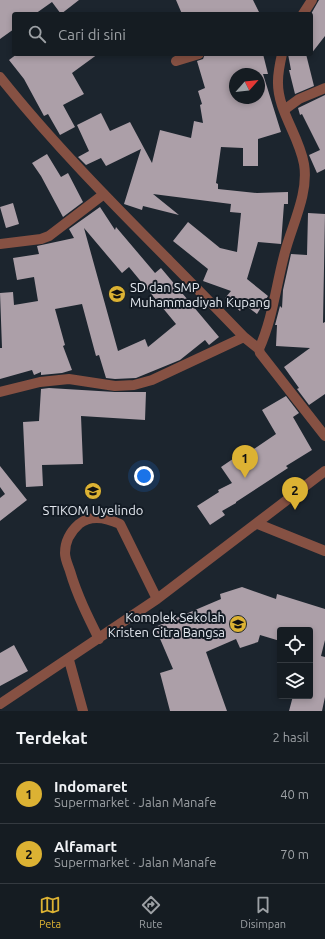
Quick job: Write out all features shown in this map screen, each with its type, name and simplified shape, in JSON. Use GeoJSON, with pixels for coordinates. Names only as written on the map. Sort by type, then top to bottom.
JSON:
{"type":"FeatureCollection","features":[{"type":"Feature","properties":{"kind":"street"},"geometry":{"type":"LineString","coordinates":[[303,12],[312,0]]}},
{"type":"Feature","properties":{"kind":"street"},"geometry":{"type":"LineString","coordinates":[[176,61],[192,56]]}},
{"type":"Feature","properties":{"kind":"street"},"geometry":{"type":"LineString","coordinates":[[259,349],[269,324],[290,233],[304,188],[304,165],[296,138],[279,95],[278,81],[282,56]]}},
{"type":"Feature","properties":{"kind":"street"},"geometry":{"type":"LineString","coordinates":[[0,77],[35,121],[104,194],[244,337],[259,349],[260,353],[325,436]]}},
{"type":"Feature","properties":{"kind":"street"},"geometry":{"type":"LineString","coordinates":[[284,110],[299,99],[325,88]]}},
{"type":"Feature","properties":{"kind":"street"},"geometry":{"type":"LineString","coordinates":[[0,244],[41,239],[49,236],[104,194]]}},
{"type":"Feature","properties":{"kind":"street"},"geometry":{"type":"LineString","coordinates":[[0,392],[40,382],[69,379],[116,386],[134,385],[152,380],[244,337]]}},
{"type":"Feature","properties":{"kind":"street"},"geometry":{"type":"LineString","coordinates":[[0,704],[69,660],[157,599],[258,524],[325,471]]}},
{"type":"Feature","properties":{"kind":"street"},"geometry":{"type":"LineString","coordinates":[[99,639],[77,593],[65,555],[66,542],[72,530],[82,522],[95,518],[108,518],[120,524],[157,599]]}},
{"type":"Feature","properties":{"kind":"street"},"geometry":{"type":"LineString","coordinates":[[258,524],[325,551]]}},
{"type":"Feature","properties":{"kind":"street"},"geometry":{"type":"LineString","coordinates":[[69,660],[82,711]]}},
{"type":"Feature","properties":{"kind":"building"},"geometry":{"type":"Polygon","coordinates":[[[0,0],[79,0],[64,12],[60,12],[52,2],[38,12],[12,12],[12,30],[0,39],[0,0]]]}},
{"type":"Feature","properties":{"kind":"building"},"geometry":{"type":"Polygon","coordinates":[[[176,0],[253,0],[259,12],[181,12],[176,0]]]}},
{"type":"Feature","properties":{"kind":"building"},"geometry":{"type":"Polygon","coordinates":[[[319,0],[325,0],[325,36],[313,51],[313,12],[319,0]]]}},
{"type":"Feature","properties":{"kind":"building"},"geometry":{"type":"Polygon","coordinates":[[[14,56],[95,56],[72,73],[84,94],[63,105],[75,127],[60,135],[48,114],[44,116],[24,79],[9,60],[14,56]]]}},
{"type":"Feature","properties":{"kind":"building"},"geometry":{"type":"Polygon","coordinates":[[[204,56],[264,56],[268,74],[265,74],[265,68],[229,68],[229,104],[265,104],[265,80],[281,132],[258,139],[258,166],[243,166],[243,148],[221,147],[216,183],[218,184],[218,189],[257,193],[288,192],[288,204],[284,204],[281,244],[258,242],[247,279],[268,296],[257,314],[245,305],[240,311],[225,298],[231,291],[203,281],[208,269],[173,241],[188,222],[220,248],[237,252],[241,213],[230,212],[231,204],[153,194],[179,215],[143,206],[142,210],[124,204],[141,149],[106,166],[101,158],[86,165],[78,157],[89,151],[77,125],[101,113],[110,131],[130,122],[152,163],[160,130],[191,138],[194,121],[203,123],[200,105],[202,104],[198,91],[205,88],[197,61],[203,59],[204,56]]]}},
{"type":"Feature","properties":{"kind":"building"},"geometry":{"type":"Polygon","coordinates":[[[288,56],[306,56],[314,86],[295,94],[289,70],[291,70],[288,56]]]}},
{"type":"Feature","properties":{"kind":"building"},"geometry":{"type":"Polygon","coordinates":[[[325,95],[325,169],[317,173],[309,155],[320,150],[302,114],[300,115],[298,108],[325,95]]]}},
{"type":"Feature","properties":{"kind":"building"},"geometry":{"type":"Polygon","coordinates":[[[47,154],[61,177],[68,173],[83,202],[63,217],[41,176],[32,163],[47,154]]]}},
{"type":"Feature","properties":{"kind":"building"},"geometry":{"type":"Polygon","coordinates":[[[13,203],[19,224],[6,228],[0,207],[13,203]]]}},
{"type":"Feature","properties":{"kind":"building"},"geometry":{"type":"Polygon","coordinates":[[[100,207],[115,230],[116,227],[155,273],[161,268],[219,337],[209,345],[205,340],[180,360],[136,378],[106,378],[99,355],[96,356],[82,304],[55,309],[65,345],[63,346],[72,370],[62,373],[41,375],[41,372],[34,375],[32,370],[0,379],[0,348],[2,348],[0,293],[13,292],[14,305],[38,301],[34,277],[17,280],[13,258],[39,254],[37,246],[74,238],[69,229],[100,207]],[[84,228],[118,351],[145,339],[148,347],[176,324],[129,267],[122,273],[84,228]]]}},
{"type":"Feature","properties":{"kind":"building"},"geometry":{"type":"Polygon","coordinates":[[[308,213],[325,214],[323,323],[325,322],[325,394],[309,405],[297,389],[299,388],[284,367],[310,348],[276,346],[277,325],[275,325],[280,306],[282,308],[283,290],[291,254],[307,255],[308,213]]]}},
{"type":"Feature","properties":{"kind":"building"},"geometry":{"type":"Polygon","coordinates":[[[49,388],[115,392],[146,392],[145,420],[81,416],[83,464],[42,465],[43,486],[26,487],[23,422],[39,421],[41,389],[49,388]]]}},
{"type":"Feature","properties":{"kind":"building"},"geometry":{"type":"Polygon","coordinates":[[[286,396],[299,413],[293,417],[312,450],[286,466],[288,468],[222,511],[225,515],[210,525],[197,506],[219,492],[218,490],[232,483],[221,467],[246,450],[248,453],[276,434],[262,410],[286,396]]]}},
{"type":"Feature","properties":{"kind":"building"},"geometry":{"type":"Polygon","coordinates":[[[0,466],[27,500],[0,521],[0,498],[5,494],[0,487],[0,466]]]}},
{"type":"Feature","properties":{"kind":"building"},"geometry":{"type":"Polygon","coordinates":[[[242,587],[276,599],[277,594],[325,609],[325,640],[321,656],[325,657],[325,697],[322,711],[289,711],[292,699],[313,699],[313,627],[277,627],[277,640],[260,635],[258,642],[240,648],[236,639],[206,652],[227,711],[170,711],[160,673],[173,669],[155,627],[221,599],[220,594],[242,587]]]}},
{"type":"Feature","properties":{"kind":"building"},"geometry":{"type":"Polygon","coordinates":[[[14,645],[28,671],[0,686],[0,653],[14,645]]]}},
{"type":"Feature","properties":{"kind":"place","name":"SD dan SMP Muhammadiyah Kupang"},"geometry":{"type":"Point","coordinates":[117,294]}},
{"type":"Feature","properties":{"kind":"place","name":"Indomaret"},"geometry":{"type":"Point","coordinates":[245,478]}},
{"type":"Feature","properties":{"kind":"place","name":"STIKOM Uyelindo"},"geometry":{"type":"Point","coordinates":[93,491]}},
{"type":"Feature","properties":{"kind":"place","name":"Alfamart"},"geometry":{"type":"Point","coordinates":[295,510]}},
{"type":"Feature","properties":{"kind":"place","name":"Komplek Sekolah Kristen Citra Bangsa"},"geometry":{"type":"Point","coordinates":[238,624]}}]}
